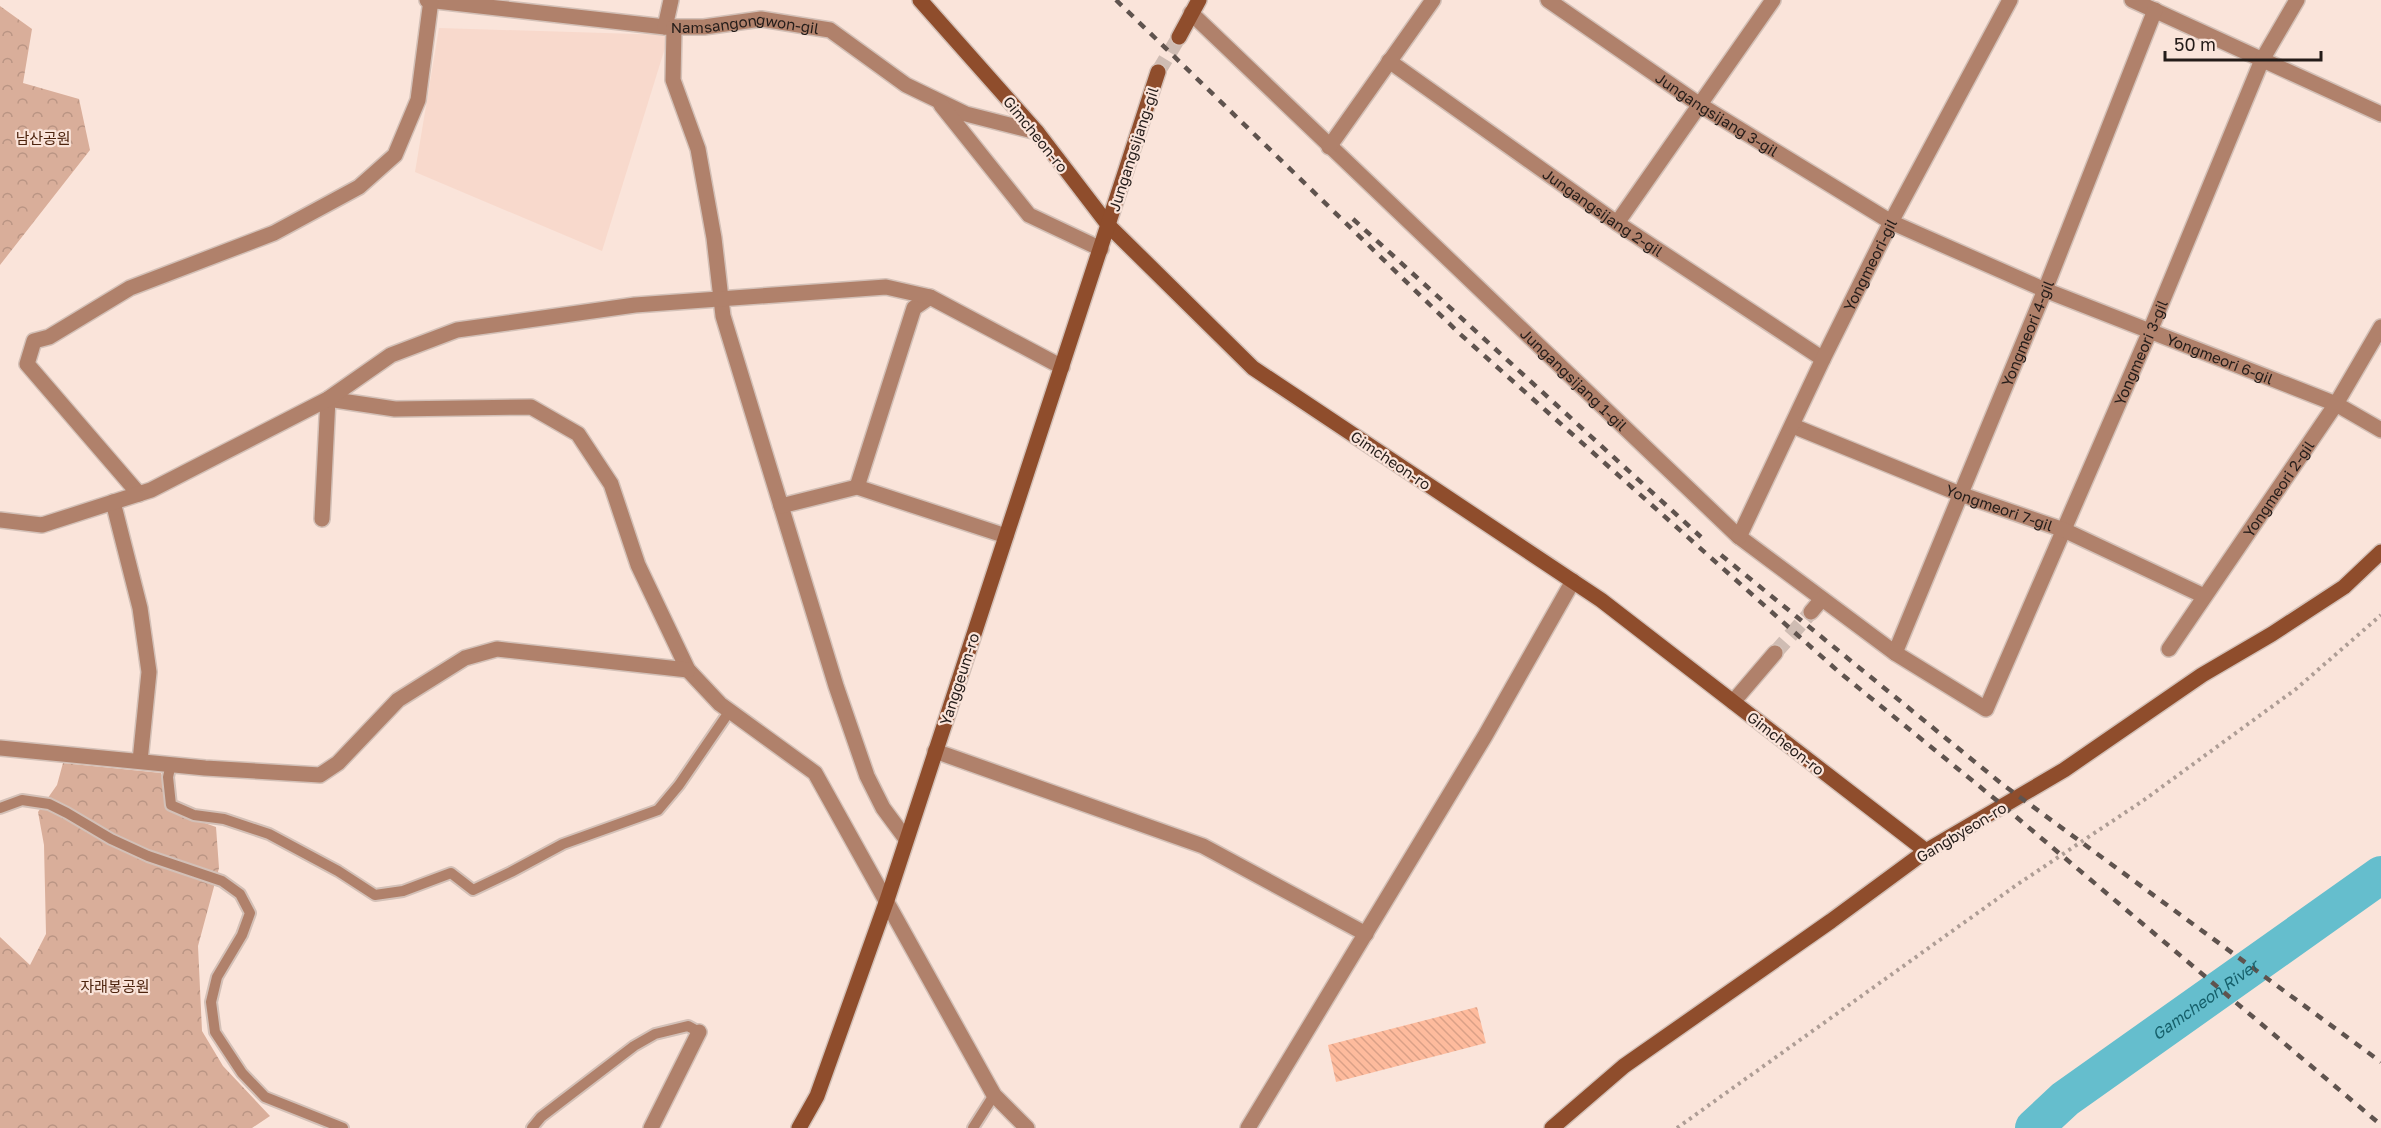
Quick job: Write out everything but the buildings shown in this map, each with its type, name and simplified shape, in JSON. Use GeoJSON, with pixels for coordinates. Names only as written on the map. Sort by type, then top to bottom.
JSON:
{"type":"FeatureCollection","features":[{"type":"Feature","properties":{"kind":"street"},"geometry":{"type":"LineString","coordinates":[[139,494],[27,364],[34,341],[49,337],[130,288],[274,233],[359,187],[395,155],[418,100],[429,0]]}},
{"type":"Feature","properties":{"kind":"street","name":"Namsangongwon-gil"},"geometry":{"type":"LineString","coordinates":[[429,0],[669,27],[704,27],[761,19],[830,30],[906,85],[966,114],[1037,132]]}},
{"type":"Feature","properties":{"kind":"street"},"geometry":{"type":"LineString","coordinates":[[671,0],[669,27],[673,80],[698,148],[714,238],[723,316],[836,686],[867,776],[883,808],[906,839]]}},
{"type":"Feature","properties":{"kind":"street","name":"Gimcheon-ro"},"geometry":{"type":"LineString","coordinates":[[920,0],[1037,132],[1109,226],[1252,368],[1601,600],[1926,851]]}},
{"type":"Feature","properties":{"kind":"street"},"geometry":{"type":"LineString","coordinates":[[1329,147],[1433,0]]}},
{"type":"Feature","properties":{"kind":"street","name":"Jungangsijang 3-gil"},"geometry":{"type":"LineString","coordinates":[[1548,0],[1700,105],[1891,222]]}},
{"type":"Feature","properties":{"kind":"street"},"geometry":{"type":"LineString","coordinates":[[1617,223],[1773,0]]}},
{"type":"Feature","properties":{"kind":"street","name":"Yongmeori-gil"},"geometry":{"type":"LineString","coordinates":[[1739,537],[1793,426],[1822,359],[1891,222],[2010,0]]}},
{"type":"Feature","properties":{"kind":"street"},"geometry":{"type":"LineString","coordinates":[[2132,0],[2381,114]]}},
{"type":"Feature","properties":{"kind":"street","name":"Yongmeori 3-gil"},"geometry":{"type":"LineString","coordinates":[[1986,709],[2150,331],[2262,60],[2297,0]]}},
{"type":"Feature","properties":{"kind":"street"},"geometry":{"type":"LineString","coordinates":[[1179,37],[1195,7]]}},
{"type":"Feature","properties":{"kind":"street","name":"Jungangsijang 1-gil"},"geometry":{"type":"LineString","coordinates":[[1195,7],[1329,147],[1739,537],[1895,653],[1986,709]]}},
{"type":"Feature","properties":{"kind":"street","name":"Yongmeori 4-gil"},"geometry":{"type":"LineString","coordinates":[[1895,653],[2045,290],[2154,10]]}},
{"type":"Feature","properties":{"kind":"street","name":"Jungangsijang 2-gil"},"geometry":{"type":"LineString","coordinates":[[1389,61],[1617,223],[1822,359]]}},
{"type":"Feature","properties":{"kind":"street","name":"Jungangsijang-gil"},"geometry":{"type":"LineString","coordinates":[[1109,226],[1158,72]]}},
{"type":"Feature","properties":{"kind":"street"},"geometry":{"type":"LineString","coordinates":[[937,100],[1029,215],[1101,249]]}},
{"type":"Feature","properties":{"kind":"street","name":"Yongmeori 6-gil"},"geometry":{"type":"LineString","coordinates":[[1891,222],[2045,290],[2336,404],[2381,430]]}},
{"type":"Feature","properties":{"kind":"street","name":"Yanggeum-ro"},"geometry":{"type":"LineString","coordinates":[[799,1128],[817,1096],[887,900],[1109,226]]}},
{"type":"Feature","properties":{"kind":"street"},"geometry":{"type":"LineString","coordinates":[[0,520],[42,525],[151,490],[328,399],[391,355],[457,330],[635,305],[886,287],[930,297],[1062,367]]}},
{"type":"Feature","properties":{"kind":"street"},"geometry":{"type":"LineString","coordinates":[[857,488],[914,308],[930,297]]}},
{"type":"Feature","properties":{"kind":"street","name":"Yongmeori 2-gil"},"geometry":{"type":"LineString","coordinates":[[2169,649],[2336,404],[2381,327]]}},
{"type":"Feature","properties":{"kind":"street"},"geometry":{"type":"LineString","coordinates":[[322,519],[328,399]]}},
{"type":"Feature","properties":{"kind":"street"},"geometry":{"type":"LineString","coordinates":[[328,399],[395,409],[531,407],[578,434],[611,484],[638,566],[688,670],[729,712],[815,773],[994,1095],[1027,1128]]}},
{"type":"Feature","properties":{"kind":"street","name":"Yongmeori 7-gil"},"geometry":{"type":"LineString","coordinates":[[1793,426],[1960,494],[2064,530],[2204,596]]}},
{"type":"Feature","properties":{"kind":"street"},"geometry":{"type":"LineString","coordinates":[[781,506],[857,488],[1006,536]]}},
{"type":"Feature","properties":{"kind":"street"},"geometry":{"type":"LineString","coordinates":[[113,502],[140,608],[149,672],[140,761]]}},
{"type":"Feature","properties":{"kind":"street","name":"Gangbyeon-ro"},"geometry":{"type":"LineString","coordinates":[[1552,1128],[1624,1066],[1831,921],[1926,851],[2064,770],[2202,675],[2272,634],[2344,587],[2381,552]]}},
{"type":"Feature","properties":{"kind":"street"},"geometry":{"type":"LineString","coordinates":[[1248,1128],[1485,736],[1573,581]]}},
{"type":"Feature","properties":{"kind":"street"},"geometry":{"type":"LineString","coordinates":[[1811,612],[1822,599]]}},
{"type":"Feature","properties":{"kind":"street"},"geometry":{"type":"LineString","coordinates":[[0,748],[320,775],[338,763],[398,700],[465,658],[497,649],[688,670]]}},
{"type":"Feature","properties":{"kind":"street"},"geometry":{"type":"LineString","coordinates":[[1733,702],[1775,653]]}},
{"type":"Feature","properties":{"kind":"street"},"geometry":{"type":"LineString","coordinates":[[935,751],[1203,846],[1366,934]]}},
{"type":"Feature","properties":{"kind":"street"},"geometry":{"type":"LineString","coordinates":[[651,1128],[699,1032]]}},
{"type":"Feature","properties":{"kind":"lane"},"geometry":{"type":"LineString","coordinates":[[171,764],[168,777],[171,805],[194,815],[224,819],[269,834],[338,871],[375,895],[403,891],[451,873],[473,890],[563,844],[658,810],[729,712]]}},
{"type":"Feature","properties":{"kind":"lane"},"geometry":{"type":"LineString","coordinates":[[0,808],[22,800],[49,804],[148,856],[222,881],[240,894],[250,913],[242,935],[217,977],[211,1002],[215,1032],[242,1073],[265,1097],[343,1128]]}},
{"type":"Feature","properties":{"kind":"lane"},"geometry":{"type":"LineString","coordinates":[[532,1128],[541,1117],[634,1046],[655,1034],[688,1026],[699,1032]]}},
{"type":"Feature","properties":{"kind":"lane"},"geometry":{"type":"LineString","coordinates":[[973,1128],[994,1095]]}},
{"type":"Feature","properties":{"kind":"path"},"geometry":{"type":"LineString","coordinates":[[1677,1128],[2018,884],[2144,800],[2296,688],[2381,615]]}},
{"type":"Feature","properties":{"kind":"shaded area"},"geometry":{"type":"Polygon","coordinates":[[[439,28],[669,35],[602,251],[415,172],[439,28]]]}},
{"type":"Feature","properties":{"kind":"green space","name":"남산공원"},"geometry":{"type":"Polygon","coordinates":[[[0,6],[32,29],[23,83],[79,99],[90,150],[0,265],[0,6]]]}},
{"type":"Feature","properties":{"kind":"green space","name":"자래봉공원"},"geometry":{"type":"Polygon","coordinates":[[[63,763],[161,773],[174,812],[216,827],[219,868],[198,946],[202,1031],[223,1066],[270,1116],[252,1128],[0,1128],[0,937],[30,965],[46,934],[44,845],[38,812],[57,785],[63,763]]]}},
{"type":"Feature","properties":{"kind":"waterway","name":"Gamcheon River"},"geometry":{"type":"LineString","coordinates":[[2034,1128],[2065,1099],[2381,875]]}},
{"type":"Feature","properties":{"kind":"tunnel"},"geometry":{"type":"LineString","coordinates":[[1158,72],[1179,37]]}},
{"type":"Feature","properties":{"kind":"tunnel"},"geometry":{"type":"LineString","coordinates":[[1775,653],[1811,612]]}},
{"type":"Feature","properties":{"kind":"railway"},"geometry":{"type":"LineString","coordinates":[[1116,0],[1460,334],[1839,672],[1995,799],[2381,1125]]}},
{"type":"Feature","properties":{"kind":"railway"},"geometry":{"type":"LineString","coordinates":[[1353,219],[1701,537]]}},
{"type":"Feature","properties":{"kind":"railway"},"geometry":{"type":"LineString","coordinates":[[1721,555],[2002,784],[2381,1062]]}}]}
